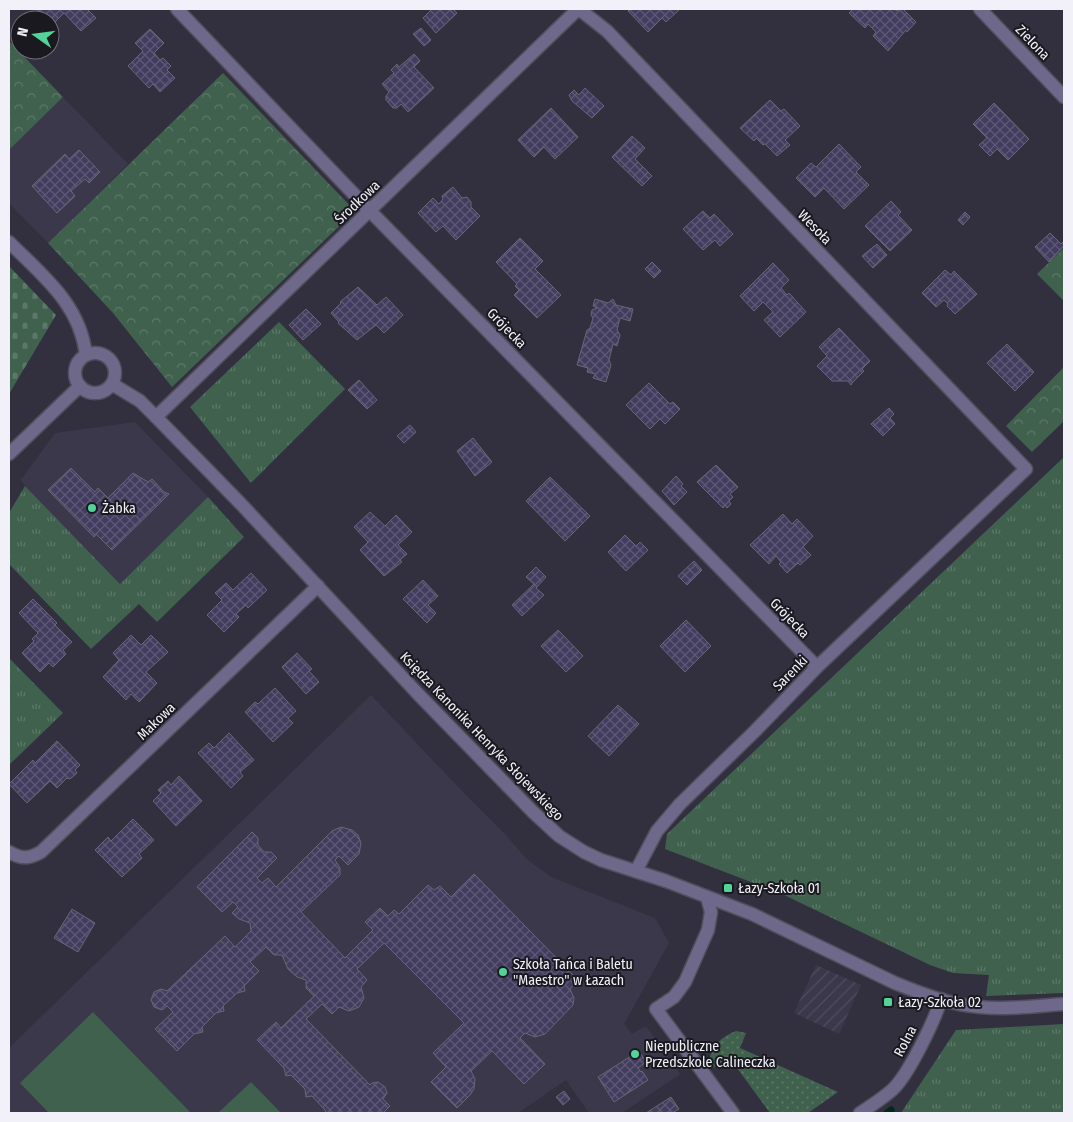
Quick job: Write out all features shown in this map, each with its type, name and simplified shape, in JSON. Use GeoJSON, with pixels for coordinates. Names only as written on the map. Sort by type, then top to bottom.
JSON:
{"type":"FeatureCollection","features":[{"type":"Feature","properties":{"kind":"street","name":"Grójecka"},"geometry":{"type":"LineString","coordinates":[[177,9],[370,210],[817,667]]}},
{"type":"Feature","properties":{"kind":"street","name":"Środkowa"},"geometry":{"type":"LineString","coordinates":[[156,417],[579,9]]}},
{"type":"Feature","properties":{"kind":"street","name":"Wesoła"},"geometry":{"type":"LineString","coordinates":[[579,9],[607,31],[1026,469]]}},
{"type":"Feature","properties":{"kind":"street","name":"Zielona"},"geometry":{"type":"LineString","coordinates":[[980,9],[1064,97]]}},
{"type":"Feature","properties":{"kind":"street"},"geometry":{"type":"LineString","coordinates":[[9,242],[64,298],[81,331],[86,355]]}},
{"type":"Feature","properties":{"kind":"street"},"geometry":{"type":"LineString","coordinates":[[96,353],[106,356],[113,364],[116,374],[112,384],[105,391],[96,393],[87,391],[80,386],[76,378],[76,369],[79,361],[86,355],[96,353]]}},
{"type":"Feature","properties":{"kind":"street","name":"Księdza Kanonika Henryka Słojewskiego"},"geometry":{"type":"LineString","coordinates":[[112,384],[140,401],[156,417],[241,504],[419,695],[559,836],[601,860],[752,914],[895,982],[941,999]]}},
{"type":"Feature","properties":{"kind":"street"},"geometry":{"type":"LineString","coordinates":[[9,454],[80,386]]}},
{"type":"Feature","properties":{"kind":"street","name":"Sarenki"},"geometry":{"type":"LineString","coordinates":[[636,871],[657,831],[668,818],[817,667],[1026,469]]}},
{"type":"Feature","properties":{"kind":"street","name":"Makowa"},"geometry":{"type":"LineString","coordinates":[[9,852],[17,857],[31,858],[46,848],[318,586]]}},
{"type":"Feature","properties":{"kind":"street"},"geometry":{"type":"LineString","coordinates":[[707,897],[711,912],[708,930],[685,982],[674,997],[656,1009],[734,1113]]}},
{"type":"Feature","properties":{"kind":"street"},"geometry":{"type":"LineString","coordinates":[[941,999],[981,1008],[1064,1004]]}},
{"type":"Feature","properties":{"kind":"street","name":"Rolna"},"geometry":{"type":"LineString","coordinates":[[860,1113],[893,1090],[901,1079],[937,1015],[941,999]]}},
{"type":"Feature","properties":{"kind":"shaded area"},"geometry":{"type":"Polygon","coordinates":[[[63,97],[128,164],[48,243],[9,203],[9,150],[63,97]]]}},
{"type":"Feature","properties":{"kind":"shaded area"},"geometry":{"type":"Polygon","coordinates":[[[135,422],[208,497],[120,584],[21,480],[55,433],[135,422]]]}},
{"type":"Feature","properties":{"kind":"shaded area"},"geometry":{"type":"Polygon","coordinates":[[[371,695],[528,860],[551,877],[655,918],[669,943],[624,1024],[632,1034],[646,1026],[680,1074],[622,1113],[589,1113],[566,1080],[518,1113],[9,1113],[9,1048],[371,695]]]}},
{"type":"Feature","properties":{"kind":"shaded area"},"geometry":{"type":"Polygon","coordinates":[[[816,965],[861,985],[839,1034],[794,1013],[816,965]]]}},
{"type":"Feature","properties":{"kind":"green space"},"geometry":{"type":"Polygon","coordinates":[[[9,41],[10,60],[27,60],[63,97],[9,150],[9,41]]]}},
{"type":"Feature","properties":{"kind":"green space"},"geometry":{"type":"Polygon","coordinates":[[[223,73],[355,211],[172,387],[113,313],[48,243],[223,73]]]}},
{"type":"Feature","properties":{"kind":"green space"},"geometry":{"type":"Polygon","coordinates":[[[1064,248],[1064,301],[1037,274],[1064,248]]]}},
{"type":"Feature","properties":{"kind":"green space"},"geometry":{"type":"Polygon","coordinates":[[[9,266],[56,315],[9,394],[9,266]]]}},
{"type":"Feature","properties":{"kind":"green space"},"geometry":{"type":"Polygon","coordinates":[[[279,322],[345,389],[251,483],[190,407],[279,322]]]}},
{"type":"Feature","properties":{"kind":"green space"},"geometry":{"type":"Polygon","coordinates":[[[1064,367],[1064,421],[1032,452],[1006,426],[1064,367]]]}},
{"type":"Feature","properties":{"kind":"green space"},"geometry":{"type":"Polygon","coordinates":[[[1064,457],[1064,993],[986,996],[989,975],[953,973],[930,965],[782,894],[665,849],[667,834],[1064,457]]]}},
{"type":"Feature","properties":{"kind":"green space"},"geometry":{"type":"Polygon","coordinates":[[[25,486],[120,584],[208,497],[244,537],[157,622],[139,604],[91,649],[9,564],[9,513],[25,486]]]}},
{"type":"Feature","properties":{"kind":"green space"},"geometry":{"type":"Polygon","coordinates":[[[9,658],[63,713],[9,765],[9,658]]]}},
{"type":"Feature","properties":{"kind":"green space"},"geometry":{"type":"Polygon","coordinates":[[[93,1012],[191,1113],[49,1113],[20,1083],[93,1012]]]}},
{"type":"Feature","properties":{"kind":"green space"},"geometry":{"type":"Polygon","coordinates":[[[1064,1024],[1064,1113],[901,1113],[956,1030],[1064,1024]]]}},
{"type":"Feature","properties":{"kind":"green space"},"geometry":{"type":"Polygon","coordinates":[[[736,1031],[746,1033],[740,1048],[838,1092],[808,1113],[770,1113],[729,1057],[713,1068],[709,1060],[718,1042],[736,1031]]]}},
{"type":"Feature","properties":{"kind":"green space"},"geometry":{"type":"Polygon","coordinates":[[[251,1082],[281,1113],[218,1113],[251,1082]]]}},
{"type":"Feature","properties":{"kind":"building"},"geometry":{"type":"Polygon","coordinates":[[[89,9],[96,18],[81,31],[64,13],[60,17],[60,10],[37,10],[89,9]]]}},
{"type":"Feature","properties":{"kind":"building"},"geometry":{"type":"Polygon","coordinates":[[[432,9],[453,9],[457,13],[436,33],[423,18],[432,9]]]}},
{"type":"Feature","properties":{"kind":"building"},"geometry":{"type":"Polygon","coordinates":[[[630,9],[680,9],[666,22],[662,18],[648,32],[628,11],[630,9]]]}},
{"type":"Feature","properties":{"kind":"building"},"geometry":{"type":"Polygon","coordinates":[[[853,9],[894,9],[897,11],[903,9],[916,22],[907,32],[906,30],[888,51],[873,36],[876,32],[868,24],[865,28],[849,13],[853,9]]]}},
{"type":"Feature","properties":{"kind":"building"},"geometry":{"type":"Polygon","coordinates":[[[421,28],[431,40],[424,46],[413,34],[421,28]]]}},
{"type":"Feature","properties":{"kind":"building"},"geometry":{"type":"Polygon","coordinates":[[[150,29],[164,43],[154,53],[160,60],[163,58],[171,66],[167,70],[175,78],[160,92],[153,84],[149,88],[128,66],[143,51],[135,43],[150,29]]]}},
{"type":"Feature","properties":{"kind":"building"},"geometry":{"type":"Polygon","coordinates":[[[414,54],[420,61],[414,67],[434,88],[408,112],[401,104],[397,108],[393,108],[386,100],[389,92],[382,84],[394,73],[391,70],[397,64],[399,67],[414,54]]]}},
{"type":"Feature","properties":{"kind":"building"},"geometry":{"type":"Polygon","coordinates":[[[585,88],[604,106],[592,118],[572,101],[569,95],[574,90],[579,95],[585,88]]]}},
{"type":"Feature","properties":{"kind":"building"},"geometry":{"type":"Polygon","coordinates":[[[770,100],[781,111],[784,109],[800,126],[785,140],[790,145],[777,156],[765,144],[763,145],[756,138],[754,141],[740,128],[770,100]]]}},
{"type":"Feature","properties":{"kind":"building"},"geometry":{"type":"Polygon","coordinates":[[[994,103],[1029,139],[1008,160],[997,149],[990,156],[979,145],[987,138],[973,124],[994,103]]]}},
{"type":"Feature","properties":{"kind":"building"},"geometry":{"type":"Polygon","coordinates":[[[551,108],[578,137],[555,159],[544,147],[534,157],[518,140],[551,108]]]}},
{"type":"Feature","properties":{"kind":"building"},"geometry":{"type":"Polygon","coordinates":[[[632,136],[645,148],[635,159],[652,176],[642,186],[612,157],[632,136]]]}},
{"type":"Feature","properties":{"kind":"building"},"geometry":{"type":"Polygon","coordinates":[[[839,144],[861,167],[856,172],[869,185],[844,209],[824,188],[815,197],[796,178],[811,163],[816,167],[839,144]]]}},
{"type":"Feature","properties":{"kind":"building"},"geometry":{"type":"Polygon","coordinates":[[[79,150],[100,172],[89,183],[85,179],[71,191],[75,196],[57,213],[32,186],[65,154],[69,159],[79,150]]]}},
{"type":"Feature","properties":{"kind":"building"},"geometry":{"type":"Polygon","coordinates":[[[453,187],[462,198],[467,197],[471,202],[471,207],[480,216],[456,240],[443,226],[436,232],[418,213],[433,198],[439,204],[443,199],[442,196],[453,187]]]}},
{"type":"Feature","properties":{"kind":"building"},"geometry":{"type":"Polygon","coordinates":[[[891,201],[901,212],[898,215],[912,230],[890,251],[865,226],[891,201]]]}},
{"type":"Feature","properties":{"kind":"building"},"geometry":{"type":"Polygon","coordinates":[[[703,211],[710,218],[714,214],[733,234],[720,246],[715,240],[703,250],[683,229],[703,211]]]}},
{"type":"Feature","properties":{"kind":"building"},"geometry":{"type":"Polygon","coordinates":[[[965,212],[970,217],[963,225],[958,220],[965,212]]]}},
{"type":"Feature","properties":{"kind":"building"},"geometry":{"type":"Polygon","coordinates":[[[1050,233],[1061,244],[1063,242],[1064,246],[1049,262],[1035,247],[1050,233]]]}},
{"type":"Feature","properties":{"kind":"building"},"geometry":{"type":"Polygon","coordinates":[[[520,238],[543,261],[535,269],[561,295],[537,318],[514,295],[519,290],[515,286],[517,284],[496,262],[520,238]]]}},
{"type":"Feature","properties":{"kind":"building"},"geometry":{"type":"Polygon","coordinates":[[[877,244],[887,255],[873,268],[862,256],[877,244]]]}},
{"type":"Feature","properties":{"kind":"building"},"geometry":{"type":"Polygon","coordinates":[[[652,262],[661,271],[654,278],[645,269],[652,262]]]}},
{"type":"Feature","properties":{"kind":"building"},"geometry":{"type":"Polygon","coordinates":[[[773,263],[789,280],[781,288],[787,295],[789,293],[806,312],[780,337],[764,320],[773,312],[763,302],[754,311],[740,296],[773,263]]]}},
{"type":"Feature","properties":{"kind":"building"},"geometry":{"type":"Polygon","coordinates":[[[945,270],[951,275],[954,271],[977,294],[955,314],[944,300],[936,307],[922,293],[945,270]]]}},
{"type":"Feature","properties":{"kind":"building"},"geometry":{"type":"Polygon","coordinates":[[[358,287],[377,305],[386,297],[403,315],[384,333],[376,325],[357,340],[338,323],[331,313],[340,302],[358,287]]]}},
{"type":"Feature","properties":{"kind":"building"},"geometry":{"type":"Polygon","coordinates":[[[595,299],[608,303],[613,299],[616,305],[633,309],[630,321],[620,318],[617,330],[620,335],[617,346],[613,344],[609,360],[611,365],[606,382],[593,378],[595,374],[587,372],[588,368],[577,365],[587,330],[590,328],[593,318],[591,315],[592,310],[597,308],[593,306],[595,299]]]}},
{"type":"Feature","properties":{"kind":"building"},"geometry":{"type":"Polygon","coordinates":[[[306,309],[321,324],[303,340],[289,325],[306,309]]]}},
{"type":"Feature","properties":{"kind":"building"},"geometry":{"type":"Polygon","coordinates":[[[839,328],[870,361],[862,369],[864,371],[851,385],[848,381],[832,381],[817,366],[827,356],[819,347],[839,328]]]}},
{"type":"Feature","properties":{"kind":"building"},"geometry":{"type":"Polygon","coordinates":[[[1007,344],[1034,372],[1015,391],[987,363],[1007,344]]]}},
{"type":"Feature","properties":{"kind":"building"},"geometry":{"type":"Polygon","coordinates":[[[359,380],[377,400],[367,409],[348,390],[359,380]]]}},
{"type":"Feature","properties":{"kind":"building"},"geometry":{"type":"Polygon","coordinates":[[[649,383],[670,404],[673,402],[680,409],[665,424],[660,419],[650,429],[626,405],[649,383]]]}},
{"type":"Feature","properties":{"kind":"building"},"geometry":{"type":"Polygon","coordinates":[[[889,408],[894,414],[890,418],[895,424],[883,436],[871,424],[889,408]]]}},
{"type":"Feature","properties":{"kind":"building"},"geometry":{"type":"Polygon","coordinates":[[[410,425],[416,432],[404,443],[397,436],[410,425]]]}},
{"type":"Feature","properties":{"kind":"building"},"geometry":{"type":"Polygon","coordinates":[[[473,438],[492,462],[475,476],[457,451],[473,438]]]}},
{"type":"Feature","properties":{"kind":"building"},"geometry":{"type":"Polygon","coordinates":[[[716,465],[738,487],[730,494],[733,497],[729,501],[731,504],[727,508],[725,505],[723,508],[697,482],[716,465]]]}},
{"type":"Feature","properties":{"kind":"building"},"geometry":{"type":"Polygon","coordinates":[[[71,468],[95,492],[98,488],[108,498],[133,473],[148,482],[152,479],[164,492],[169,494],[112,550],[96,534],[94,537],[48,490],[71,468]]]}},
{"type":"Feature","properties":{"kind":"building"},"geometry":{"type":"Polygon","coordinates":[[[676,476],[683,484],[681,486],[687,492],[674,505],[662,491],[676,476]]]}},
{"type":"Feature","properties":{"kind":"building"},"geometry":{"type":"Polygon","coordinates":[[[550,477],[590,516],[565,541],[526,501],[550,477]]]}},
{"type":"Feature","properties":{"kind":"building"},"geometry":{"type":"Polygon","coordinates":[[[370,512],[385,526],[396,515],[412,532],[398,545],[407,554],[400,560],[402,562],[384,576],[360,550],[368,542],[354,527],[370,512]]]}},
{"type":"Feature","properties":{"kind":"building"},"geometry":{"type":"Polygon","coordinates":[[[783,514],[792,524],[797,519],[813,536],[803,547],[811,555],[787,573],[779,564],[781,562],[776,556],[769,564],[750,545],[783,514]]]}},
{"type":"Feature","properties":{"kind":"building"},"geometry":{"type":"Polygon","coordinates":[[[625,535],[636,546],[640,542],[648,550],[626,571],[608,552],[625,535]]]}},
{"type":"Feature","properties":{"kind":"building"},"geometry":{"type":"Polygon","coordinates":[[[694,561],[702,570],[687,585],[678,576],[694,561]]]}},
{"type":"Feature","properties":{"kind":"building"},"geometry":{"type":"Polygon","coordinates":[[[536,567],[546,577],[536,588],[544,595],[522,616],[512,605],[534,584],[526,577],[536,567]]]}},
{"type":"Feature","properties":{"kind":"building"},"geometry":{"type":"Polygon","coordinates":[[[251,573],[267,590],[248,608],[246,605],[236,614],[239,617],[224,632],[207,615],[222,600],[215,593],[226,583],[233,590],[251,573]]]}},
{"type":"Feature","properties":{"kind":"building"},"geometry":{"type":"Polygon","coordinates":[[[423,580],[438,596],[428,605],[436,613],[427,623],[403,599],[423,580]]]}},
{"type":"Feature","properties":{"kind":"building"},"geometry":{"type":"Polygon","coordinates":[[[33,599],[57,623],[55,625],[72,642],[63,650],[66,654],[53,667],[49,663],[40,672],[22,653],[34,641],[32,639],[38,633],[19,613],[33,599]]]}},
{"type":"Feature","properties":{"kind":"building"},"geometry":{"type":"Polygon","coordinates":[[[686,620],[711,646],[685,672],[660,646],[686,620]]]}},
{"type":"Feature","properties":{"kind":"building"},"geometry":{"type":"Polygon","coordinates":[[[558,630],[583,656],[566,672],[541,646],[558,630]]]}},
{"type":"Feature","properties":{"kind":"building"},"geometry":{"type":"Polygon","coordinates":[[[131,635],[141,645],[151,635],[168,652],[146,672],[157,683],[139,702],[131,694],[126,700],[103,677],[119,660],[113,653],[131,635]]]}},
{"type":"Feature","properties":{"kind":"building"},"geometry":{"type":"Polygon","coordinates":[[[297,653],[312,669],[309,671],[319,682],[306,694],[282,667],[297,653]]]}},
{"type":"Feature","properties":{"kind":"building"},"geometry":{"type":"Polygon","coordinates":[[[275,688],[296,711],[288,718],[293,723],[273,742],[245,712],[255,702],[258,704],[275,688]]]}},
{"type":"Feature","properties":{"kind":"building"},"geometry":{"type":"Polygon","coordinates":[[[618,705],[639,724],[609,756],[588,736],[618,705]]]}},
{"type":"Feature","properties":{"kind":"building"},"geometry":{"type":"Polygon","coordinates":[[[229,733],[254,760],[240,772],[243,776],[231,788],[198,753],[209,743],[214,748],[229,733]]]}},
{"type":"Feature","properties":{"kind":"building"},"geometry":{"type":"Polygon","coordinates":[[[57,741],[80,765],[75,770],[77,773],[70,779],[67,778],[57,788],[50,781],[27,803],[9,784],[33,760],[35,763],[57,741]]]}},
{"type":"Feature","properties":{"kind":"building"},"geometry":{"type":"Polygon","coordinates":[[[179,776],[202,801],[176,826],[153,801],[161,793],[158,790],[168,781],[171,785],[179,776]]]}},
{"type":"Feature","properties":{"kind":"building"},"geometry":{"type":"Polygon","coordinates":[[[133,819],[154,840],[139,854],[142,858],[122,877],[95,850],[108,837],[111,841],[133,819]]]}},
{"type":"Feature","properties":{"kind":"building"},"geometry":{"type":"Polygon","coordinates":[[[341,827],[352,830],[358,835],[361,843],[359,854],[348,865],[339,856],[335,860],[340,868],[340,875],[301,912],[345,958],[373,930],[365,922],[380,908],[388,916],[394,910],[399,914],[428,885],[434,890],[440,886],[451,897],[474,874],[578,980],[570,989],[574,998],[573,1005],[545,1034],[535,1037],[525,1033],[520,1038],[545,1064],[524,1084],[492,1051],[471,1071],[475,1079],[474,1089],[457,1108],[431,1082],[446,1067],[433,1053],[464,1023],[384,943],[357,969],[367,980],[361,987],[364,998],[359,1007],[349,1011],[339,1007],[332,1014],[322,1004],[306,1019],[370,1085],[378,1082],[385,1087],[387,1093],[383,1099],[390,1106],[383,1113],[326,1113],[312,1096],[306,1097],[305,1089],[291,1075],[286,1076],[284,1068],[257,1040],[276,1022],[281,1028],[314,996],[306,988],[306,980],[297,977],[288,969],[282,955],[274,955],[266,947],[250,962],[259,971],[244,986],[245,991],[237,993],[223,1006],[224,1011],[216,1013],[202,1027],[203,1032],[194,1034],[177,1051],[155,1029],[173,1012],[167,1006],[162,1010],[154,1007],[151,1000],[154,992],[161,989],[167,991],[225,936],[235,947],[251,931],[250,923],[239,919],[232,913],[238,907],[233,902],[222,912],[197,887],[252,832],[258,838],[258,845],[264,852],[271,852],[277,858],[257,878],[262,883],[268,878],[276,887],[332,831],[341,827]]]}},
{"type":"Feature","properties":{"kind":"building"},"geometry":{"type":"Polygon","coordinates":[[[72,909],[95,923],[78,952],[54,938],[72,909]]]}},
{"type":"Feature","properties":{"kind":"building"},"geometry":{"type":"Polygon","coordinates":[[[639,1051],[646,1062],[638,1068],[648,1080],[614,1102],[598,1077],[639,1051]]]}},
{"type":"Feature","properties":{"kind":"building"},"geometry":{"type":"Polygon","coordinates":[[[564,1091],[570,1099],[563,1105],[556,1097],[564,1091]]]}},
{"type":"Feature","properties":{"kind":"building"},"geometry":{"type":"Polygon","coordinates":[[[671,1097],[679,1109],[672,1113],[646,1113],[671,1097]]]}},
{"type":"Feature","properties":{"kind":"waterway"},"geometry":{"type":"LineString","coordinates":[[887,1113],[891,1110]]}},
{"type":"Feature","properties":{"kind":"place","name":"Żabka"},"geometry":{"type":"Point","coordinates":[92,508]}},
{"type":"Feature","properties":{"kind":"place","name":"Łazy-Szkoła 01"},"geometry":{"type":"Point","coordinates":[728,888]}},
{"type":"Feature","properties":{"kind":"place","name":"Szkoła Tańca i Baletu \"Maestro\" w Łazach"},"geometry":{"type":"Point","coordinates":[503,972]}},
{"type":"Feature","properties":{"kind":"place","name":"Łazy-Szkoła 02"},"geometry":{"type":"Point","coordinates":[888,1002]}},
{"type":"Feature","properties":{"kind":"place","name":"Niepubliczne Przedszkole Calineczka"},"geometry":{"type":"Point","coordinates":[635,1054]}}]}
